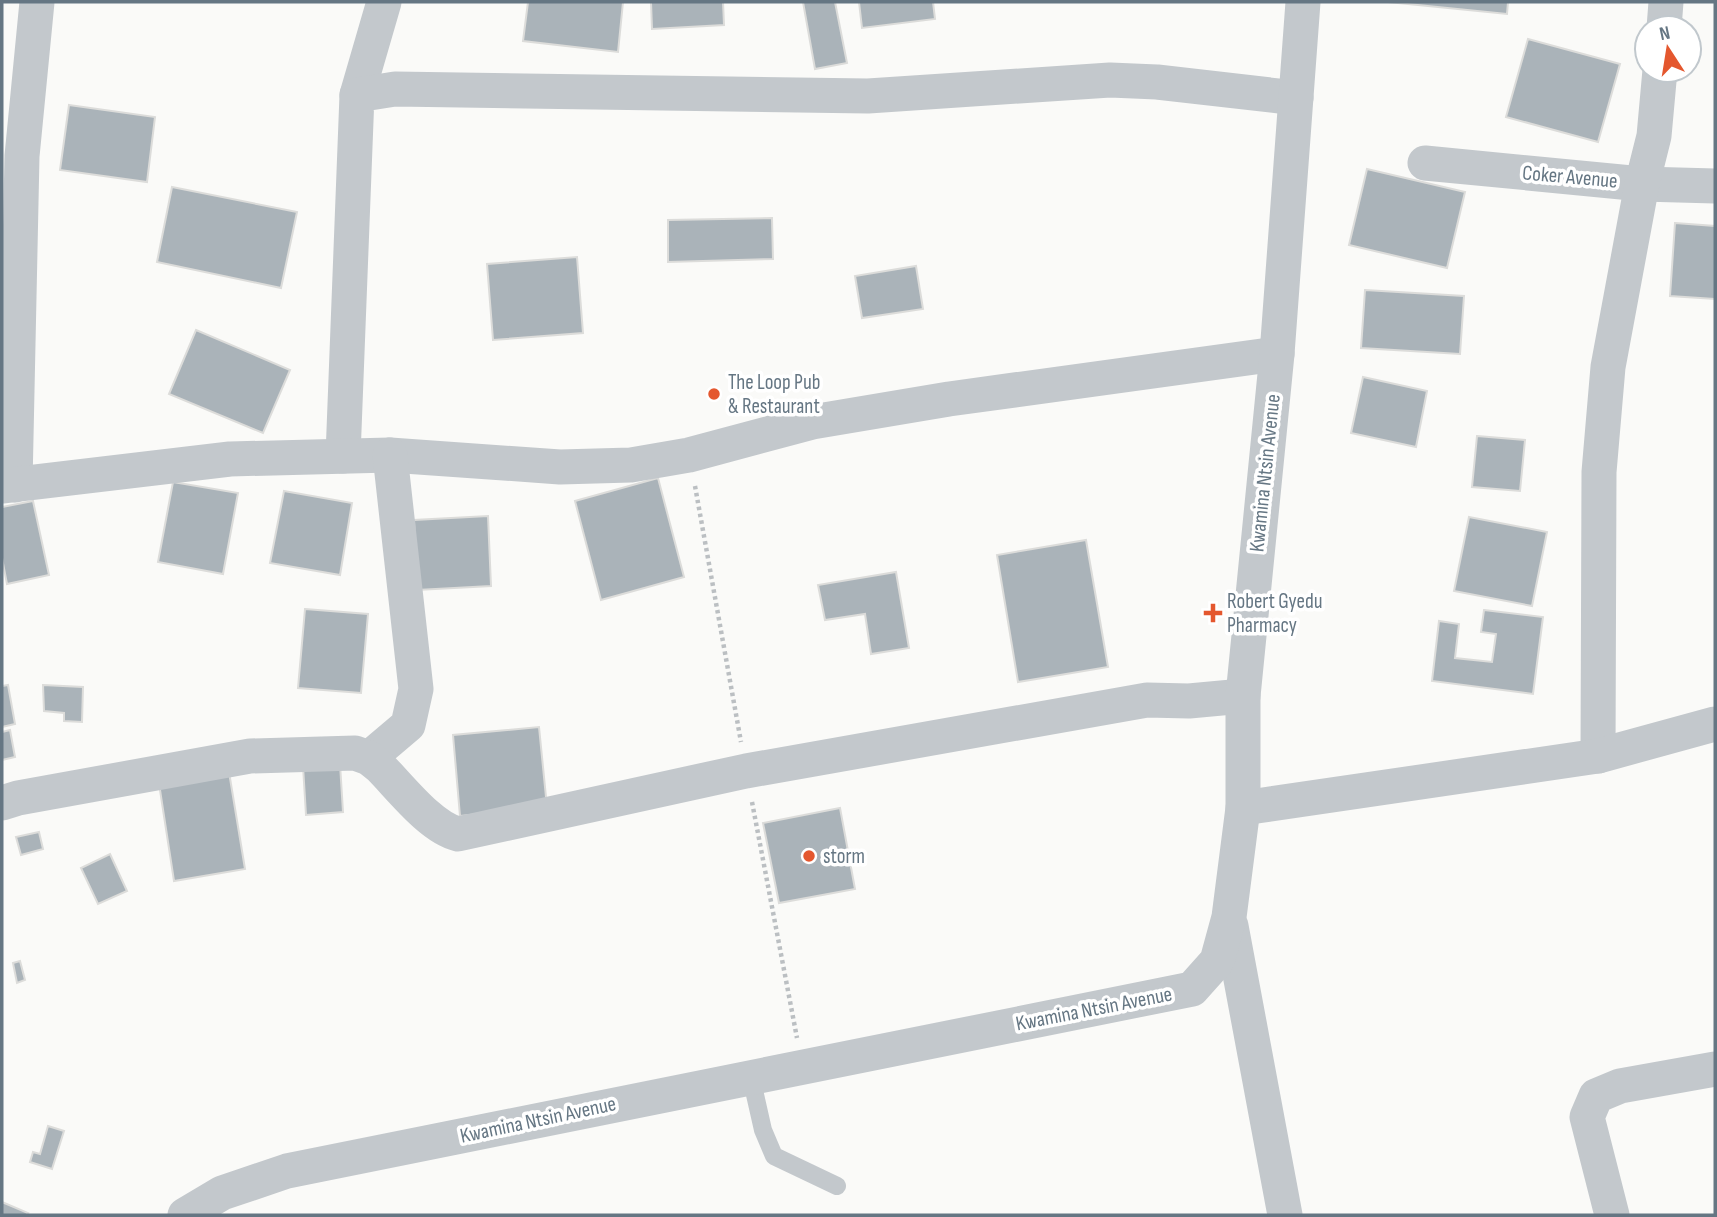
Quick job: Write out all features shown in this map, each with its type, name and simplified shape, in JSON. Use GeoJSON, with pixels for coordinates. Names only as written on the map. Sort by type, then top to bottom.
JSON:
{"type":"FeatureCollection","features":[{"type":"Feature","properties":{"kind":"street"},"geometry":{"type":"LineString","coordinates":[[37,2],[22,156],[8,485],[230,459],[390,455],[560,467],[631,465],[689,455],[812,422],[1277,354]]}},
{"type":"Feature","properties":{"kind":"street"},"geometry":{"type":"LineString","coordinates":[[343,456],[357,95],[384,2]]}},
{"type":"Feature","properties":{"kind":"street","name":"Kwamina Ntsin Avenue"},"geometry":{"type":"LineString","coordinates":[[185,1215],[222,1193],[287,1171],[1192,989],[1217,961],[1229,917],[1243,808],[1243,696],[1277,354],[1303,2]]}},
{"type":"Feature","properties":{"kind":"street"},"geometry":{"type":"LineString","coordinates":[[357,95],[395,89],[868,96],[1110,80],[1157,82],[1296,98]]}},
{"type":"Feature","properties":{"kind":"street"},"geometry":{"type":"LineString","coordinates":[[1598,756],[1599,472],[1608,367],[1642,184],[1654,136],[1659,84]]}},
{"type":"Feature","properties":{"kind":"street","name":"Coker Avenue"},"geometry":{"type":"LineString","coordinates":[[1425,163],[1642,184],[1715,186]]}},
{"type":"Feature","properties":{"kind":"street"},"geometry":{"type":"LineString","coordinates":[[369,758],[408,725],[416,689],[390,455]]}},
{"type":"Feature","properties":{"kind":"street"},"geometry":{"type":"LineString","coordinates":[[2,803],[32,795],[250,755],[355,753],[369,758],[435,822],[447,831],[458,834],[746,771],[1147,700],[1189,701],[1243,696]]}},
{"type":"Feature","properties":{"kind":"street"},"geometry":{"type":"LineString","coordinates":[[1243,808],[1598,756],[1715,724]]}},
{"type":"Feature","properties":{"kind":"street"},"geometry":{"type":"LineString","coordinates":[[1229,917],[1285,1215]]}},
{"type":"Feature","properties":{"kind":"street"},"geometry":{"type":"LineString","coordinates":[[1612,1215],[1587,1116],[1596,1096],[1620,1086],[1715,1069]]}},
{"type":"Feature","properties":{"kind":"lane"},"geometry":{"type":"LineString","coordinates":[[751,1077],[763,1130],[774,1156],[837,1186]]}},
{"type":"Feature","properties":{"kind":"path"},"geometry":{"type":"LineString","coordinates":[[689,455],[802,1066]]}},
{"type":"Feature","properties":{"kind":"building"},"geometry":{"type":"Polygon","coordinates":[[[528,2],[623,2],[618,52],[523,41],[528,2]]]}},
{"type":"Feature","properties":{"kind":"building"},"geometry":{"type":"Polygon","coordinates":[[[651,2],[723,2],[724,25],[652,29],[651,2]]]}},
{"type":"Feature","properties":{"kind":"building"},"geometry":{"type":"Polygon","coordinates":[[[803,2],[835,2],[847,63],[815,69],[803,2]]]}},
{"type":"Feature","properties":{"kind":"building"},"geometry":{"type":"Polygon","coordinates":[[[859,2],[933,2],[935,19],[862,28],[859,2]]]}},
{"type":"Feature","properties":{"kind":"building"},"geometry":{"type":"Polygon","coordinates":[[[1388,2],[1508,2],[1507,14],[1388,2]]]}},
{"type":"Feature","properties":{"kind":"building"},"geometry":{"type":"Polygon","coordinates":[[[1528,39],[1620,64],[1598,142],[1506,117],[1528,39]]]}},
{"type":"Feature","properties":{"kind":"building"},"geometry":{"type":"Polygon","coordinates":[[[69,105],[155,117],[147,182],[60,170],[69,105]]]}},
{"type":"Feature","properties":{"kind":"building"},"geometry":{"type":"Polygon","coordinates":[[[1367,169],[1465,192],[1447,268],[1349,245],[1367,169]]]}},
{"type":"Feature","properties":{"kind":"building"},"geometry":{"type":"Polygon","coordinates":[[[172,187],[297,212],[281,288],[157,262],[172,187]]]}},
{"type":"Feature","properties":{"kind":"building"},"geometry":{"type":"Polygon","coordinates":[[[772,218],[773,259],[668,262],[668,220],[772,218]]]}},
{"type":"Feature","properties":{"kind":"building"},"geometry":{"type":"Polygon","coordinates":[[[1675,223],[1715,226],[1715,299],[1670,296],[1675,223]]]}},
{"type":"Feature","properties":{"kind":"building"},"geometry":{"type":"Polygon","coordinates":[[[577,257],[583,333],[493,340],[487,264],[577,257]]]}},
{"type":"Feature","properties":{"kind":"building"},"geometry":{"type":"Polygon","coordinates":[[[916,266],[923,309],[862,318],[855,276],[916,266]]]}},
{"type":"Feature","properties":{"kind":"building"},"geometry":{"type":"Polygon","coordinates":[[[1365,290],[1464,296],[1460,354],[1361,348],[1365,290]]]}},
{"type":"Feature","properties":{"kind":"building"},"geometry":{"type":"Polygon","coordinates":[[[196,330],[290,370],[263,433],[169,394],[196,330]]]}},
{"type":"Feature","properties":{"kind":"building"},"geometry":{"type":"Polygon","coordinates":[[[1363,377],[1427,391],[1416,447],[1351,433],[1363,377]]]}},
{"type":"Feature","properties":{"kind":"building"},"geometry":{"type":"Polygon","coordinates":[[[1477,436],[1525,440],[1520,491],[1472,487],[1477,436]]]}},
{"type":"Feature","properties":{"kind":"building"},"geometry":{"type":"Polygon","coordinates":[[[658,478],[684,577],[601,600],[575,501],[658,478]]]}},
{"type":"Feature","properties":{"kind":"building"},"geometry":{"type":"Polygon","coordinates":[[[173,482],[238,493],[223,574],[158,562],[173,482]]]}},
{"type":"Feature","properties":{"kind":"building"},"geometry":{"type":"Polygon","coordinates":[[[284,491],[352,503],[340,575],[270,563],[284,491]]]}},
{"type":"Feature","properties":{"kind":"building"},"geometry":{"type":"Polygon","coordinates":[[[33,501],[49,575],[7,584],[2,558],[2,507],[33,501]]]}},
{"type":"Feature","properties":{"kind":"building"},"geometry":{"type":"Polygon","coordinates":[[[488,516],[491,586],[417,590],[414,520],[488,516]]]}},
{"type":"Feature","properties":{"kind":"building"},"geometry":{"type":"Polygon","coordinates":[[[1469,517],[1547,532],[1532,606],[1454,591],[1469,517]]]}},
{"type":"Feature","properties":{"kind":"building"},"geometry":{"type":"Polygon","coordinates":[[[1086,540],[1108,667],[1018,682],[997,555],[1086,540]]]}},
{"type":"Feature","properties":{"kind":"building"},"geometry":{"type":"Polygon","coordinates":[[[896,572],[909,648],[871,654],[865,614],[825,620],[818,585],[896,572]]]}},
{"type":"Feature","properties":{"kind":"building"},"geometry":{"type":"Polygon","coordinates":[[[305,609],[368,614],[361,693],[298,688],[305,609]]]}},
{"type":"Feature","properties":{"kind":"building"},"geometry":{"type":"Polygon","coordinates":[[[1484,610],[1543,617],[1533,694],[1432,681],[1439,621],[1459,624],[1455,658],[1492,662],[1496,634],[1481,632],[1484,610]]]}},
{"type":"Feature","properties":{"kind":"building"},"geometry":{"type":"Polygon","coordinates":[[[8,685],[15,724],[2,727],[2,686],[8,685]]]}},
{"type":"Feature","properties":{"kind":"building"},"geometry":{"type":"Polygon","coordinates":[[[43,685],[83,687],[82,722],[64,721],[64,713],[44,711],[43,685]]]}},
{"type":"Feature","properties":{"kind":"building"},"geometry":{"type":"Polygon","coordinates":[[[539,727],[547,807],[460,816],[453,735],[539,727]]]}},
{"type":"Feature","properties":{"kind":"building"},"geometry":{"type":"Polygon","coordinates":[[[10,730],[15,757],[2,760],[2,732],[10,730]]]}},
{"type":"Feature","properties":{"kind":"building"},"geometry":{"type":"Polygon","coordinates":[[[340,764],[343,812],[306,815],[303,766],[340,764]]]}},
{"type":"Feature","properties":{"kind":"building"},"geometry":{"type":"Polygon","coordinates":[[[228,766],[245,869],[174,881],[158,777],[228,766]]]}},
{"type":"Feature","properties":{"kind":"building","name":"storm"},"geometry":{"type":"Polygon","coordinates":[[[840,808],[855,889],[779,903],[763,823],[840,808]]]}},
{"type":"Feature","properties":{"kind":"building"},"geometry":{"type":"Polygon","coordinates":[[[39,832],[43,849],[21,855],[16,837],[39,832]]]}},
{"type":"Feature","properties":{"kind":"building"},"geometry":{"type":"Polygon","coordinates":[[[110,854],[127,891],[98,904],[81,868],[110,854]]]}},
{"type":"Feature","properties":{"kind":"building"},"geometry":{"type":"Polygon","coordinates":[[[20,961],[25,980],[17,983],[13,963],[20,961]]]}},
{"type":"Feature","properties":{"kind":"building"},"geometry":{"type":"Polygon","coordinates":[[[48,1126],[64,1131],[52,1169],[30,1162],[33,1152],[40,1154],[48,1126]]]}},
{"type":"Feature","properties":{"kind":"building"},"geometry":{"type":"Polygon","coordinates":[[[2,1202],[28,1213],[2,1215],[2,1202]]]}},
{"type":"Feature","properties":{"kind":"place","name":"The Loop Pub & Restaurant"},"geometry":{"type":"Point","coordinates":[714,394]}},
{"type":"Feature","properties":{"kind":"place","name":"Robert Gyedu Pharmacy"},"geometry":{"type":"Point","coordinates":[1213,613]}},
{"type":"Feature","properties":{"kind":"place","name":"storm"},"geometry":{"type":"Point","coordinates":[809,856]}}]}
